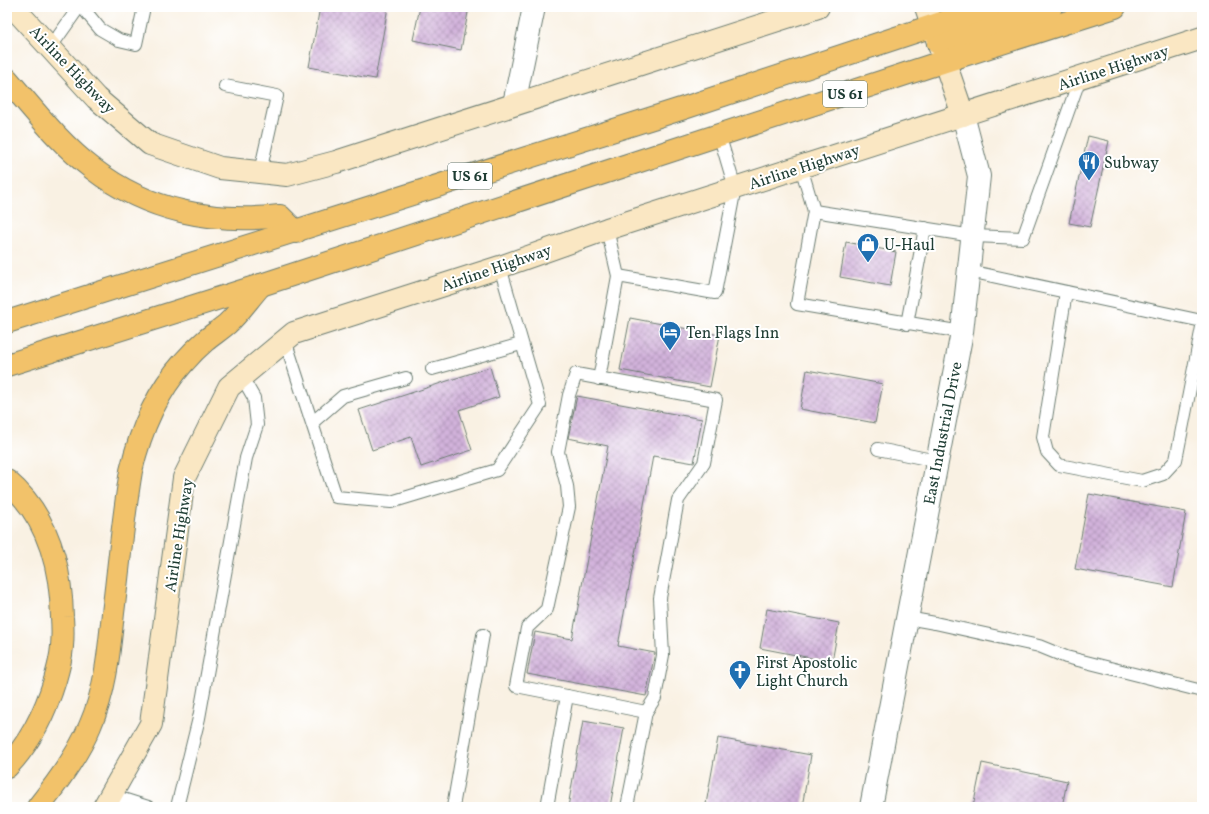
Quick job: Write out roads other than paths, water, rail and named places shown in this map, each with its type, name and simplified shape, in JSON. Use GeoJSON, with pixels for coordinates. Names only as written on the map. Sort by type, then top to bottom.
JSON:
{"type":"FeatureCollection","features":[{"type":"Feature","properties":{"kind":"highway","name":"US 61"},"geometry":{"type":"LineString","coordinates":[[7,365],[262,285],[719,134],[990,7]]}},
{"type":"Feature","properties":{"kind":"highway"},"geometry":{"type":"LineString","coordinates":[[935,34],[1051,7]]}},
{"type":"Feature","properties":{"kind":"highway","name":"US 61"},"geometry":{"type":"LineString","coordinates":[[7,322],[692,106],[935,34],[1114,7]]}},
{"type":"Feature","properties":{"kind":"highway"},"geometry":{"type":"LineString","coordinates":[[7,79],[60,140],[94,170],[123,188],[148,200],[195,215],[226,219],[254,219],[280,216],[296,232]]}},
{"type":"Feature","properties":{"kind":"highway"},"geometry":{"type":"LineString","coordinates":[[38,807],[66,770],[78,750],[90,726],[99,702],[108,659],[130,471],[144,427],[155,404],[183,363],[204,342],[227,323],[262,285]]}},
{"type":"Feature","properties":{"kind":"highway"},"geometry":{"type":"LineString","coordinates":[[7,480],[19,491],[32,508],[43,526],[52,549],[60,581],[63,633],[60,660],[46,707],[35,730],[17,757],[7,767]]}},
{"type":"Feature","properties":{"kind":"street","name":"Airline Highway"},"geometry":{"type":"LineString","coordinates":[[14,7],[96,98],[150,144],[220,168],[287,175],[336,162],[818,7]]}},
{"type":"Feature","properties":{"kind":"street"},"geometry":{"type":"LineString","coordinates":[[514,104],[534,7]]}},
{"type":"Feature","properties":{"kind":"street","name":"East Industrial Drive"},"geometry":{"type":"LineString","coordinates":[[871,807],[962,332],[979,176],[963,115],[935,34]]}},
{"type":"Feature","properties":{"kind":"street","name":"Airline Highway"},"geometry":{"type":"LineString","coordinates":[[107,801],[151,724],[184,478],[229,388],[294,333],[500,267],[607,229],[1202,38]]}},
{"type":"Feature","properties":{"kind":"lane"},"geometry":{"type":"LineString","coordinates":[[50,48],[81,7],[100,30],[119,40],[136,44],[144,7]]}},
{"type":"Feature","properties":{"kind":"lane"},"geometry":{"type":"LineString","coordinates":[[814,211],[973,236],[1023,238],[1080,78]]}},
{"type":"Feature","properties":{"kind":"lane"},"geometry":{"type":"LineString","coordinates":[[225,86],[277,96],[260,172]]}},
{"type":"Feature","properties":{"kind":"lane"},"geometry":{"type":"LineString","coordinates":[[618,276],[715,293],[735,188],[719,134]]}},
{"type":"Feature","properties":{"kind":"lane"},"geometry":{"type":"LineString","coordinates":[[802,167],[814,211],[797,304],[907,324],[962,332]]}},
{"type":"Feature","properties":{"kind":"lane"},"geometry":{"type":"LineString","coordinates":[[907,324],[925,228]]}},
{"type":"Feature","properties":{"kind":"lane"},"geometry":{"type":"LineString","coordinates":[[599,379],[618,276],[607,229]]}},
{"type":"Feature","properties":{"kind":"lane"},"geometry":{"type":"LineString","coordinates":[[286,340],[336,498],[391,502],[497,470],[540,405],[521,344],[500,267]]}},
{"type":"Feature","properties":{"kind":"lane"},"geometry":{"type":"LineString","coordinates":[[969,272],[1202,321]]}},
{"type":"Feature","properties":{"kind":"lane"},"geometry":{"type":"LineString","coordinates":[[1066,292],[1043,437],[1047,452],[1059,465],[1142,481],[1163,474],[1176,460],[1202,327]]}},
{"type":"Feature","properties":{"kind":"lane"},"geometry":{"type":"LineString","coordinates":[[432,369],[521,344]]}},
{"type":"Feature","properties":{"kind":"lane"},"geometry":{"type":"LineString","coordinates":[[627,807],[646,712],[655,698],[663,655],[660,598],[678,500],[704,463],[716,400],[576,374],[569,394],[558,452],[567,486],[568,507],[547,610],[527,628],[516,686],[646,712]]}},
{"type":"Feature","properties":{"kind":"lane"},"geometry":{"type":"LineString","coordinates":[[176,807],[199,718],[246,458],[258,426],[254,398],[242,377]]}},
{"type":"Feature","properties":{"kind":"lane"},"geometry":{"type":"LineString","coordinates":[[313,422],[343,396],[406,378]]}},
{"type":"Feature","properties":{"kind":"lane"},"geometry":{"type":"LineString","coordinates":[[878,449],[937,461]]}},
{"type":"Feature","properties":{"kind":"lane"},"geometry":{"type":"LineString","coordinates":[[907,618],[1039,646],[1066,657],[1202,691]]}},
{"type":"Feature","properties":{"kind":"lane"},"geometry":{"type":"LineString","coordinates":[[452,807],[482,635]]}},
{"type":"Feature","properties":{"kind":"lane"},"geometry":{"type":"LineString","coordinates":[[547,807],[566,696]]}},
{"type":"Feature","properties":{"kind":"lane"},"geometry":{"type":"LineString","coordinates":[[107,801],[148,807]]}},
{"type":"Feature","properties":{"kind":"place","name":"Subway"},"geometry":{"type":"Point","coordinates":[1089,182]}},
{"type":"Feature","properties":{"kind":"place","name":"U-Haul"},"geometry":{"type":"Point","coordinates":[868,264]}},
{"type":"Feature","properties":{"kind":"place","name":"Ten Flags Inn"},"geometry":{"type":"Point","coordinates":[670,352]}},
{"type":"Feature","properties":{"kind":"place","name":"First Apostolic Light Church"},"geometry":{"type":"Point","coordinates":[740,690]}}]}
